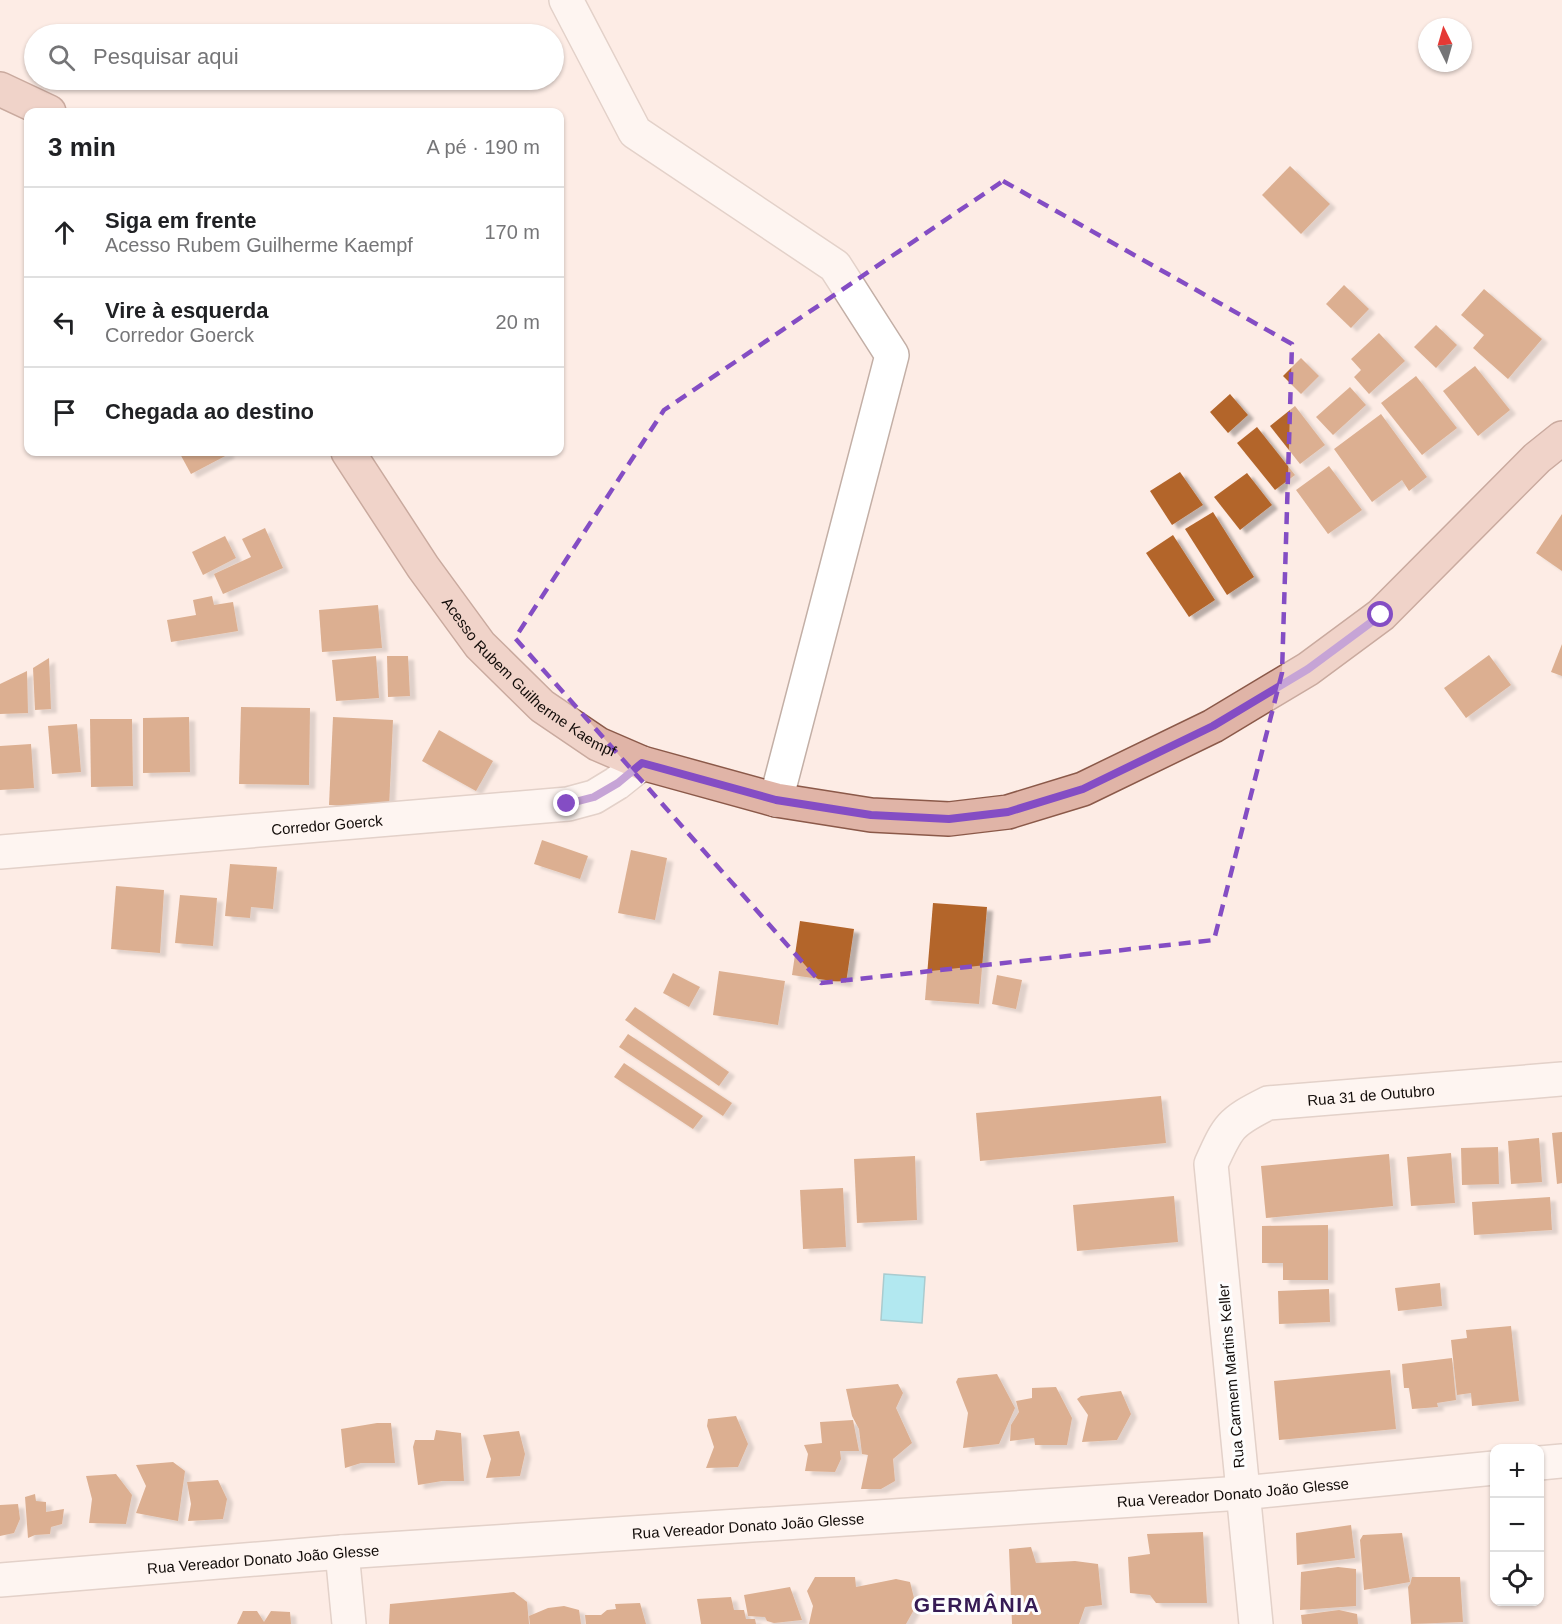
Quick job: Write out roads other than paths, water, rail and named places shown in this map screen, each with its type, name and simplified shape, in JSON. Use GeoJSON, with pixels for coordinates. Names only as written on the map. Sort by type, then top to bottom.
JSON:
{"type":"FeatureCollection","features":[{"type":"Feature","properties":{"kind":"main road"},"geometry":{"type":"LineString","coordinates":[[0,89],[41,108]]}},
{"type":"Feature","properties":{"kind":"main road","name":"Acesso Rubem Guilherme Kaempf"},"geometry":{"type":"LineString","coordinates":[[351,456],[423,567],[480,645],[542,706],[598,744],[642,763],[776,800],[871,815],[949,819],[1008,812],[1083,789],[1213,726],[1308,669],[1381,615],[1537,458],[1562,438]]}},
{"type":"Feature","properties":{"kind":"street"},"geometry":{"type":"LineString","coordinates":[[566,0],[635,132],[835,266],[892,355],[776,800]]}},
{"type":"Feature","properties":{"kind":"street","name":"Corredor Goerck"},"geometry":{"type":"LineString","coordinates":[[0,852],[567,804],[594,797],[618,783],[642,763]]}},
{"type":"Feature","properties":{"kind":"street","name":"Rua 31 de Outubro"},"geometry":{"type":"LineString","coordinates":[[1211,1164],[1226,1131],[1241,1116],[1268,1103],[1562,1079]]}},
{"type":"Feature","properties":{"kind":"street","name":"Rua Carmem Martins Keller"},"geometry":{"type":"LineString","coordinates":[[1211,1164],[1256,1624]]}},
{"type":"Feature","properties":{"kind":"street"},"geometry":{"type":"LineString","coordinates":[[1544,1463],[1562,1461]]}},
{"type":"Feature","properties":{"kind":"street","name":"Rua Vereador Donato João Glesse"},"geometry":{"type":"LineString","coordinates":[[0,1580],[342,1552],[1242,1493],[1490,1468]]}},
{"type":"Feature","properties":{"kind":"street"},"geometry":{"type":"LineString","coordinates":[[342,1552],[349,1624]]}},
{"type":"Feature","properties":{"kind":"water"},"geometry":{"type":"Polygon","coordinates":[[[884,1274],[925,1277],[922,1323],[881,1320],[884,1274]]]}},
{"type":"Feature","properties":{"kind":"district","name":"GERMÂNIA"},"geometry":{"type":"Point","coordinates":[977,1604]}}]}
